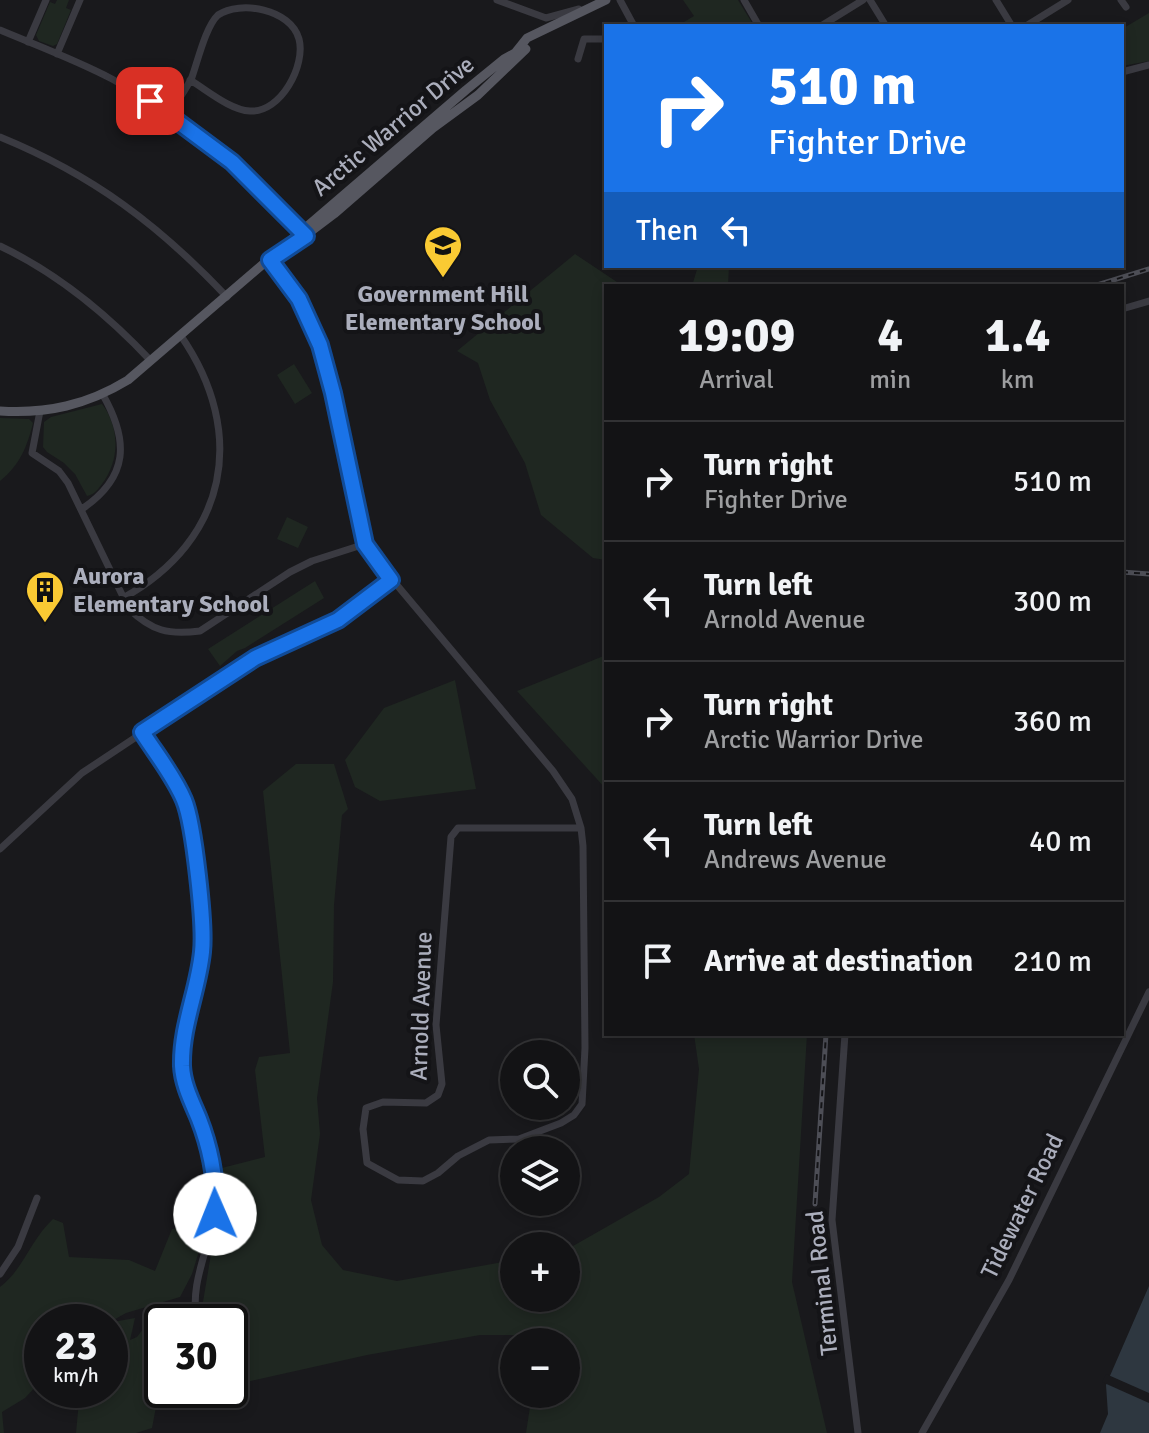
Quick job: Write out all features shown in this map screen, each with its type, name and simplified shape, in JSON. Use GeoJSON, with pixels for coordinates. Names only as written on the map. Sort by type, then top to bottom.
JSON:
{"type":"FeatureCollection","features":[{"type":"Feature","properties":{"kind":"main road","name":"Arctic Warrior Drive"},"geometry":{"type":"LineString","coordinates":[[0,411],[40,411],[72,406],[103,395],[151,361],[270,260],[305,236],[504,59],[515,53],[527,38],[606,0]]}},
{"type":"Feature","properties":{"kind":"street"},"geometry":{"type":"LineString","coordinates":[[28,42],[46,0]]}},
{"type":"Feature","properties":{"kind":"street"},"geometry":{"type":"LineString","coordinates":[[57,54],[80,0]]}},
{"type":"Feature","properties":{"kind":"street"},"geometry":{"type":"LineString","coordinates":[[497,0],[546,18],[596,5]]}},
{"type":"Feature","properties":{"kind":"street"},"geometry":{"type":"LineString","coordinates":[[620,0],[633,24]]}},
{"type":"Feature","properties":{"kind":"street"},"geometry":{"type":"LineString","coordinates":[[744,0],[758,24]]}},
{"type":"Feature","properties":{"kind":"street"},"geometry":{"type":"LineString","coordinates":[[824,24],[863,0]]}},
{"type":"Feature","properties":{"kind":"street"},"geometry":{"type":"LineString","coordinates":[[870,0],[885,24]]}},
{"type":"Feature","properties":{"kind":"street"},"geometry":{"type":"LineString","coordinates":[[996,0],[1011,24]]}},
{"type":"Feature","properties":{"kind":"street"},"geometry":{"type":"LineString","coordinates":[[1029,24],[1068,0]]}},
{"type":"Feature","properties":{"kind":"street"},"geometry":{"type":"LineString","coordinates":[[169,113],[190,80],[217,15],[238,4],[255,5],[291,23],[300,40],[299,58],[286,94],[269,107],[251,111],[241,109],[190,80]]}},
{"type":"Feature","properties":{"kind":"street"},"geometry":{"type":"LineString","coordinates":[[0,30],[111,79],[169,113],[232,162],[305,236]]}},
{"type":"Feature","properties":{"kind":"street"},"geometry":{"type":"LineString","coordinates":[[578,59],[584,39],[604,39]]}},
{"type":"Feature","properties":{"kind":"street"},"geometry":{"type":"LineString","coordinates":[[1124,71],[1149,65]]}},
{"type":"Feature","properties":{"kind":"street"},"geometry":{"type":"LineString","coordinates":[[0,137],[74,172],[126,204],[187,254],[227,297]]}},
{"type":"Feature","properties":{"kind":"street"},"geometry":{"type":"LineString","coordinates":[[0,246],[40,267],[85,299],[151,361]]}},
{"type":"Feature","properties":{"kind":"street","name":"Arnold Avenue"},"geometry":{"type":"LineString","coordinates":[[270,260],[299,299],[320,345],[365,544],[391,580],[553,771],[572,799],[581,828],[583,846],[585,1048],[582,1104],[574,1115],[561,1123],[519,1139],[489,1140],[458,1156],[423,1181],[398,1180],[367,1163],[363,1129],[366,1108],[383,1102],[426,1103],[438,1095],[442,1084],[436,1025],[447,871],[453,832],[458,828],[581,828]]}},
{"type":"Feature","properties":{"kind":"street"},"geometry":{"type":"LineString","coordinates":[[1124,308],[1149,301]]}},
{"type":"Feature","properties":{"kind":"street"},"geometry":{"type":"LineString","coordinates":[[123,598],[149,584],[175,561],[210,503],[218,477],[220,437],[214,399],[205,374],[181,336]]}},
{"type":"Feature","properties":{"kind":"street"},"geometry":{"type":"LineString","coordinates":[[82,509],[105,490],[119,461],[119,429],[103,395]]}},
{"type":"Feature","properties":{"kind":"street"},"geometry":{"type":"LineString","coordinates":[[40,411],[32,453],[59,471],[82,509],[129,609],[156,629],[183,633],[200,631],[290,572],[312,561],[365,544]]}},
{"type":"Feature","properties":{"kind":"street"},"geometry":{"type":"LineString","coordinates":[[0,849],[66,786],[142,732],[255,658],[338,620],[391,580]]}},
{"type":"Feature","properties":{"kind":"street"},"geometry":{"type":"LineString","coordinates":[[142,732],[187,807],[203,939],[199,972],[184,1035],[182,1068],[212,1156],[216,1196],[209,1242],[196,1282],[194,1304]]}},
{"type":"Feature","properties":{"kind":"street","name":"Tidewater Road"},"geometry":{"type":"LineString","coordinates":[[922,1433],[1014,1269],[1149,992]]}},
{"type":"Feature","properties":{"kind":"street","name":"Terminal Road"},"geometry":{"type":"LineString","coordinates":[[845,1036],[832,1220],[858,1433]]}},
{"type":"Feature","properties":{"kind":"street"},"geometry":{"type":"LineString","coordinates":[[0,1274],[18,1247],[37,1198]]}},
{"type":"Feature","properties":{"kind":"shaded area"},"geometry":{"type":"Polygon","coordinates":[[[57,0],[69,0],[66,8],[71,10],[57,44],[53,46],[39,41],[36,35],[50,2],[55,4],[57,0]]]}},
{"type":"Feature","properties":{"kind":"shaded area"},"geometry":{"type":"Polygon","coordinates":[[[683,0],[738,0],[753,24],[686,24],[684,22],[694,16],[683,0]]]}},
{"type":"Feature","properties":{"kind":"shaded area"},"geometry":{"type":"Polygon","coordinates":[[[1149,13],[1149,61],[1124,66],[1124,28],[1149,13]]]}},
{"type":"Feature","properties":{"kind":"shaded area"},"geometry":{"type":"Polygon","coordinates":[[[575,254],[620,284],[604,284],[604,560],[593,558],[541,515],[525,463],[490,400],[478,363],[457,351],[575,254]]]}},
{"type":"Feature","properties":{"kind":"shaded area"},"geometry":{"type":"Polygon","coordinates":[[[697,268],[729,268],[728,284],[693,284],[697,268]]]}},
{"type":"Feature","properties":{"kind":"shaded area"},"geometry":{"type":"Polygon","coordinates":[[[294,364],[312,393],[295,404],[277,375],[294,364]]]}},
{"type":"Feature","properties":{"kind":"shaded area"},"geometry":{"type":"Polygon","coordinates":[[[102,404],[115,434],[115,454],[102,484],[87,496],[75,474],[43,447],[44,422],[51,417],[102,404]]]}},
{"type":"Feature","properties":{"kind":"shaded area"},"geometry":{"type":"Polygon","coordinates":[[[0,418],[29,419],[33,423],[22,455],[0,481],[0,418]]]}},
{"type":"Feature","properties":{"kind":"shaded area"},"geometry":{"type":"Polygon","coordinates":[[[287,517],[308,527],[298,548],[277,539],[287,517]]]}},
{"type":"Feature","properties":{"kind":"shaded area"},"geometry":{"type":"Polygon","coordinates":[[[315,581],[324,598],[237,651],[220,666],[208,649],[315,581]]]}},
{"type":"Feature","properties":{"kind":"shaded area"},"geometry":{"type":"Polygon","coordinates":[[[604,656],[604,787],[517,691],[604,656]]]}},
{"type":"Feature","properties":{"kind":"shaded area"},"geometry":{"type":"Polygon","coordinates":[[[455,680],[476,789],[380,801],[355,787],[345,760],[384,708],[455,680]]]}},
{"type":"Feature","properties":{"kind":"shaded area"},"geometry":{"type":"Polygon","coordinates":[[[296,764],[334,764],[348,809],[342,815],[334,905],[333,982],[317,1098],[320,1134],[311,1200],[322,1245],[343,1270],[397,1281],[500,1263],[500,1312],[580,1312],[580,1242],[659,1197],[689,1174],[699,1069],[694,1036],[807,1036],[792,1282],[827,1433],[526,1433],[530,1408],[580,1408],[580,1328],[500,1328],[500,1335],[480,1335],[367,1355],[248,1382],[248,1304],[203,1302],[219,1206],[218,1169],[265,1157],[255,1070],[259,1057],[290,1053],[263,791],[296,764]]]}},
{"type":"Feature","properties":{"kind":"shaded area"},"geometry":{"type":"Polygon","coordinates":[[[53,1219],[63,1223],[69,1257],[129,1260],[155,1271],[172,1229],[207,1225],[192,1274],[180,1297],[144,1304],[144,1308],[128,1312],[128,1304],[24,1304],[24,1399],[2,1412],[4,1433],[0,1433],[0,1287],[15,1272],[53,1219]]]}},
{"type":"Feature","properties":{"kind":"shaded area"},"geometry":{"type":"Polygon","coordinates":[[[1149,1286],[1149,1433],[1100,1433],[1108,1414],[1106,1385],[1149,1286]]]}},
{"type":"Feature","properties":{"kind":"shaded area"},"geometry":{"type":"Polygon","coordinates":[[[135,1318],[130,1340],[144,1328],[144,1408],[156,1408],[152,1428],[136,1433],[76,1433],[78,1408],[128,1408],[128,1319],[135,1318]]]}},
{"type":"Feature","properties":{"kind":"pier"},"geometry":{"type":"Polygon","coordinates":[[[1106,1374],[1149,1393],[1149,1403],[1102,1382],[1106,1374]]]}},
{"type":"Feature","properties":{"kind":"railway"},"geometry":{"type":"LineString","coordinates":[[1100,284],[1149,269]]}},
{"type":"Feature","properties":{"kind":"railway"},"geometry":{"type":"LineString","coordinates":[[1124,572],[1149,574]]}},
{"type":"Feature","properties":{"kind":"railway"},"geometry":{"type":"LineString","coordinates":[[815,1204],[826,1036]]}},
{"type":"Feature","properties":{"kind":"place","name":"Government Hill Elementary School"},"geometry":{"type":"Point","coordinates":[443,279]}},
{"type":"Feature","properties":{"kind":"place","name":"Aurora Elementary School"},"geometry":{"type":"Point","coordinates":[45,624]}},
{"type":"Feature","properties":{"kind":"route"},"geometry":{"type":"LineString","coordinates":[[150,101],[232,162],[306,236],[270,260],[299,299],[320,345],[365,544],[391,580],[338,620],[255,658],[142,732],[183,798],[190,823],[203,939],[199,972],[184,1035],[182,1068],[212,1156],[215,1214]]}}]}
